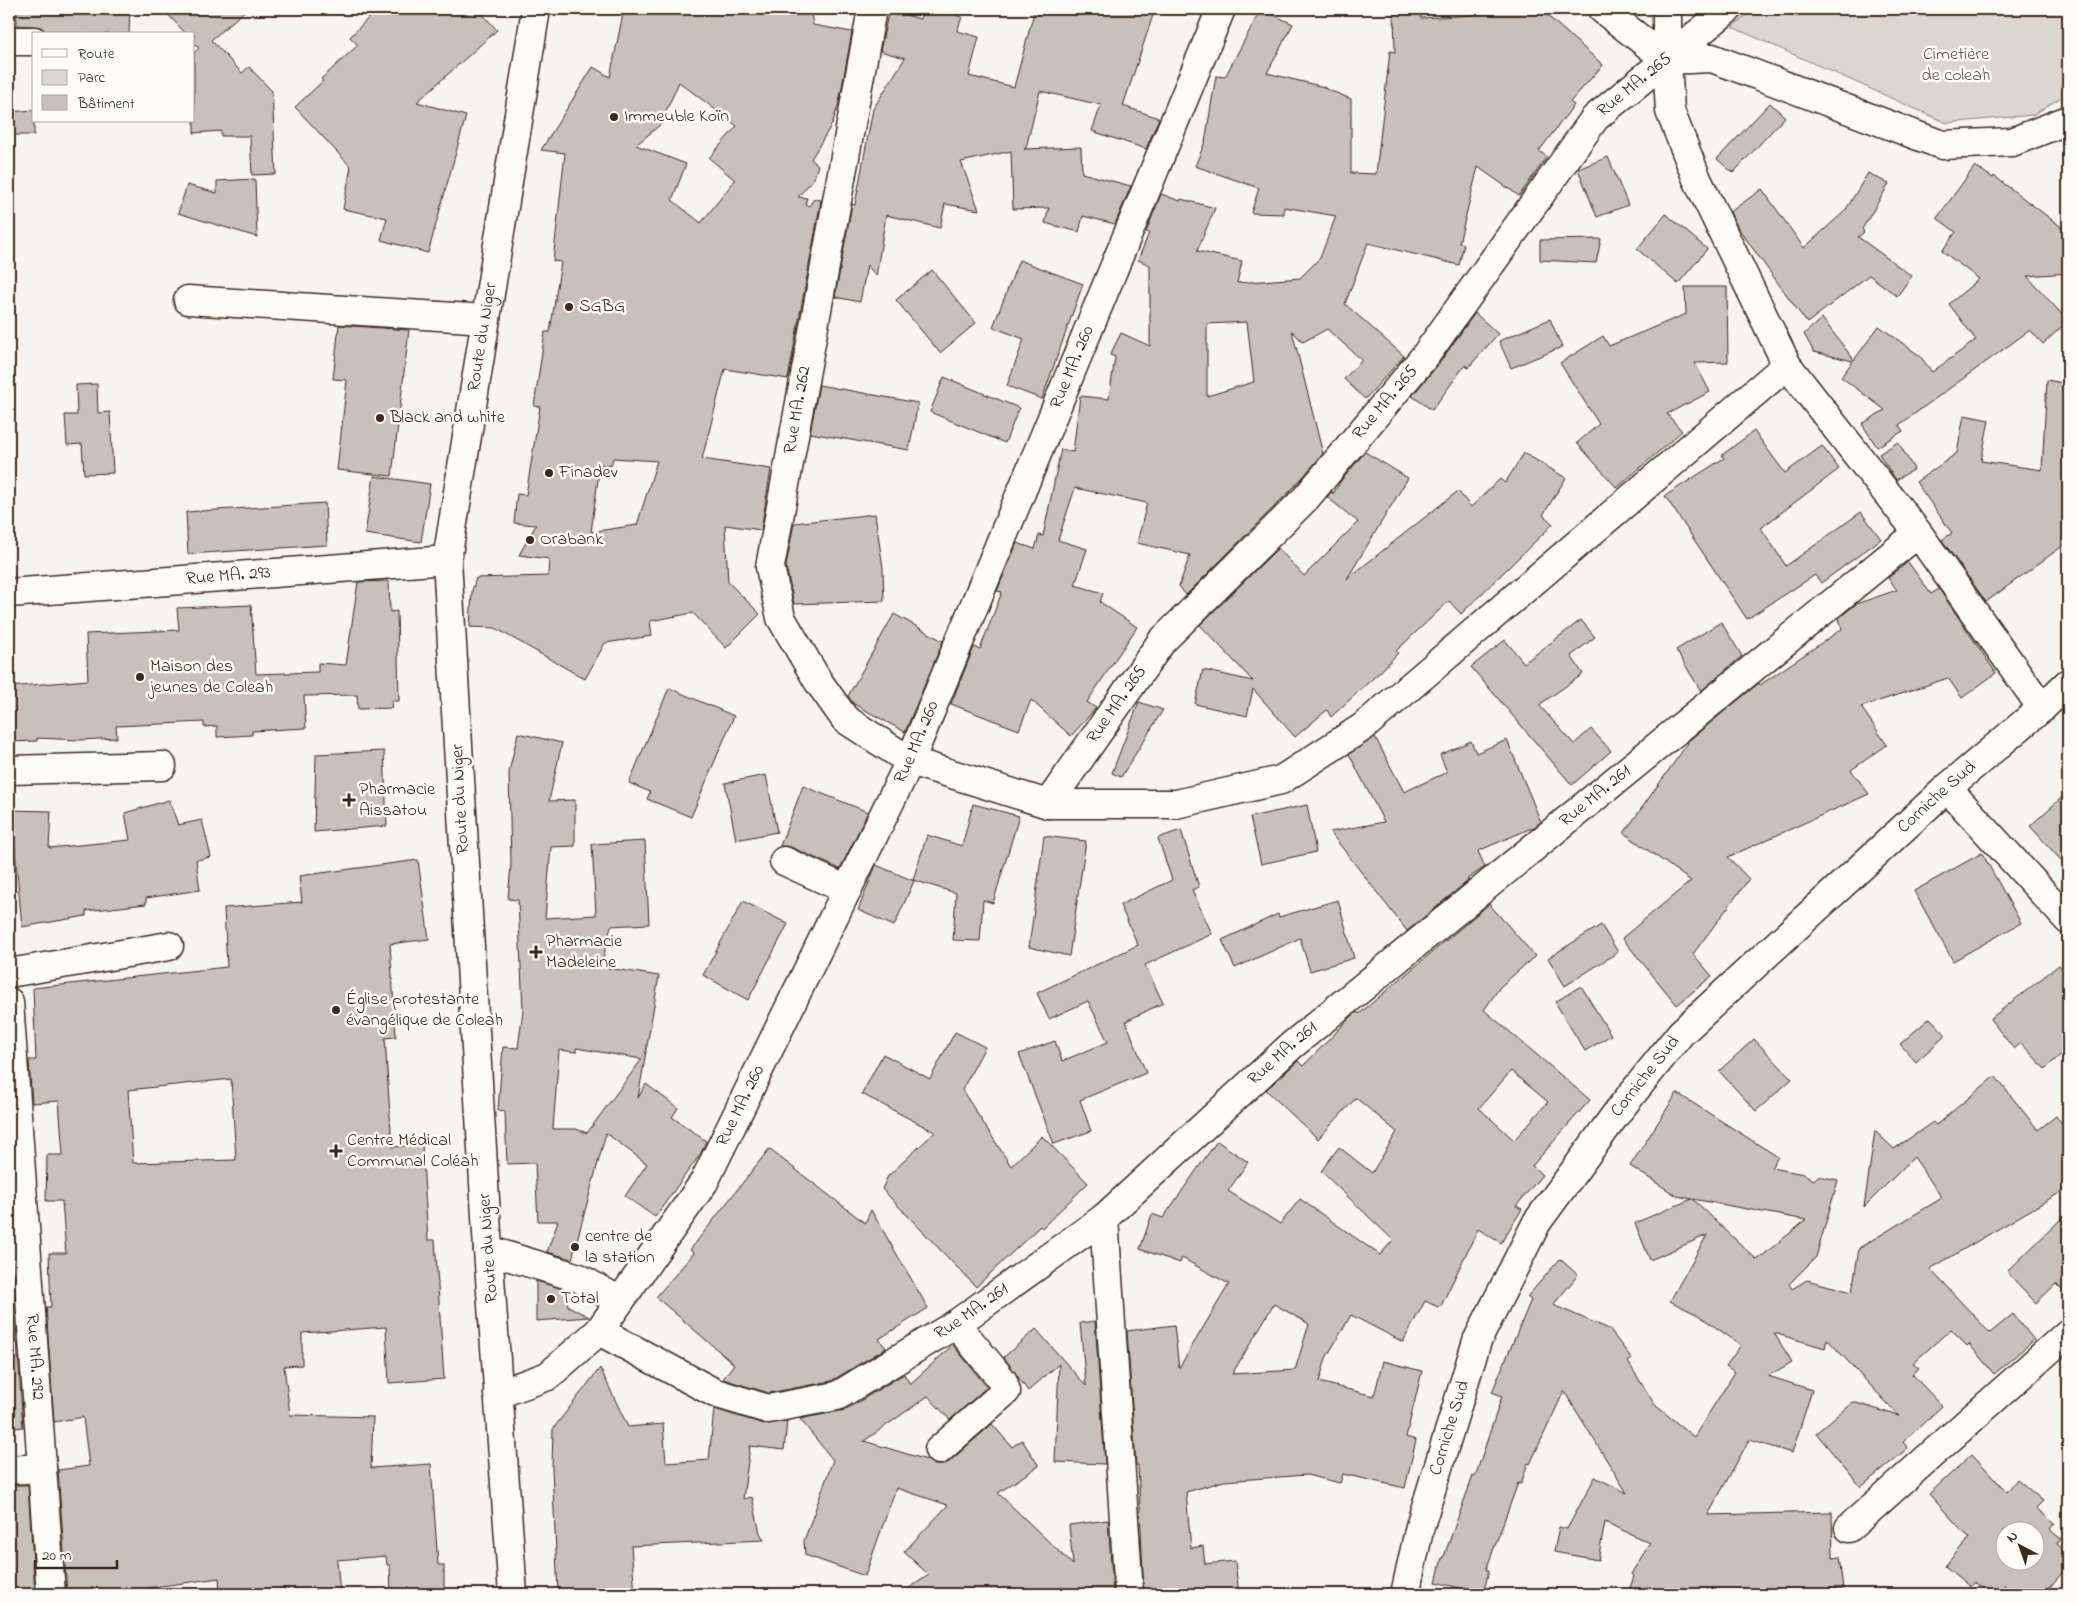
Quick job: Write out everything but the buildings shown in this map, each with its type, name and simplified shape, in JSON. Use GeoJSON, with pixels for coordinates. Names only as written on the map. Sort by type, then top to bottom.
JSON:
{"type":"FeatureCollection","features":[{"type":"Feature","properties":{"kind":"street","name":"Route du Niger"},"geometry":{"type":"LineString","coordinates":[[512,1594],[488,1250],[447,560],[536,9]]}},
{"type":"Feature","properties":{"kind":"street","name":"Rue MA. 262"},"geometry":{"type":"LineString","coordinates":[[872,9],[770,567],[781,618],[818,681],[845,719],[910,761],[1048,804],[1176,804],[1281,780],[1363,727],[1787,365]]}},
{"type":"Feature","properties":{"kind":"street","name":"Rue MA. 260"},"geometry":{"type":"LineString","coordinates":[[498,1394],[548,1376],[599,1331],[704,1182],[910,761],[1221,9]]}},
{"type":"Feature","properties":{"kind":"street"},"geometry":{"type":"LineString","coordinates":[[1602,9],[1668,60],[1712,58],[1942,145],[2012,142],[2068,120]]}},
{"type":"Feature","properties":{"kind":"street"},"geometry":{"type":"LineString","coordinates":[[1667,9],[1670,111],[1697,179],[1787,365],[1918,533],[2042,708]]}},
{"type":"Feature","properties":{"kind":"street","name":"Rue MA. 265"},"geometry":{"type":"LineString","coordinates":[[1048,804],[1162,641],[1306,498],[1425,356],[1595,118],[1728,9]]}},
{"type":"Feature","properties":{"kind":"street"},"geometry":{"type":"LineString","coordinates":[[9,41],[32,41]]}},
{"type":"Feature","properties":{"kind":"street"},"geometry":{"type":"LineString","coordinates":[[188,300],[486,319]]}},
{"type":"Feature","properties":{"kind":"street","name":"Rue MA. 261"},"geometry":{"type":"LineString","coordinates":[[599,1331],[715,1393],[768,1410],[837,1396],[956,1324],[1104,1218],[1291,1046],[1918,533]]}},
{"type":"Feature","properties":{"kind":"street","name":"Rue MA. 293"},"geometry":{"type":"LineString","coordinates":[[9,593],[447,560]]}},
{"type":"Feature","properties":{"kind":"street","name":"Corniche Sud"},"geometry":{"type":"LineString","coordinates":[[1405,1594],[1420,1526],[1477,1341],[1537,1222],[1619,1110],[1681,1033],[1947,788],[2042,708],[2068,683]]}},
{"type":"Feature","properties":{"kind":"street"},"geometry":{"type":"LineString","coordinates":[[9,770],[162,766]]}},
{"type":"Feature","properties":{"kind":"street"},"geometry":{"type":"LineString","coordinates":[[1947,788],[2068,920]]}},
{"type":"Feature","properties":{"kind":"street"},"geometry":{"type":"LineString","coordinates":[[784,861],[847,890]]}},
{"type":"Feature","properties":{"kind":"street"},"geometry":{"type":"LineString","coordinates":[[9,973],[169,946]]}},
{"type":"Feature","properties":{"kind":"street","name":"Rue MA. 292"},"geometry":{"type":"LineString","coordinates":[[9,1002],[51,1594]]}},
{"type":"Feature","properties":{"kind":"street"},"geometry":{"type":"LineString","coordinates":[[1104,1218],[1129,1594]]}},
{"type":"Feature","properties":{"kind":"street"},"geometry":{"type":"LineString","coordinates":[[488,1250],[579,1278],[620,1301]]}},
{"type":"Feature","properties":{"kind":"street"},"geometry":{"type":"LineString","coordinates":[[939,1450],[1006,1391],[1003,1381],[956,1324]]}},
{"type":"Feature","properties":{"kind":"street"},"geometry":{"type":"LineString","coordinates":[[1849,1528],[2068,1334]]}},
{"type":"Feature","properties":{"kind":"street"},"geometry":{"type":"LineString","coordinates":[[9,1470],[42,1468]]}},
{"type":"Feature","properties":{"kind":"green space","name":"Cimetière de coleah"},"geometry":{"type":"Polygon","coordinates":[[[1755,9],[2068,9],[2068,93],[2033,115],[1947,123],[1732,27],[1755,9]]]}},
{"type":"Feature","properties":{"kind":"place","name":"Immeuble Koïn"},"geometry":{"type":"Point","coordinates":[614,117]}},
{"type":"Feature","properties":{"kind":"place","name":"SGBG"},"geometry":{"type":"Point","coordinates":[569,307]}},
{"type":"Feature","properties":{"kind":"place","name":"Black and white"},"geometry":{"type":"Point","coordinates":[380,418]}},
{"type":"Feature","properties":{"kind":"place","name":"Finadev"},"geometry":{"type":"Point","coordinates":[549,473]}},
{"type":"Feature","properties":{"kind":"place","name":"Orabank"},"geometry":{"type":"Point","coordinates":[530,540]}},
{"type":"Feature","properties":{"kind":"place","name":"Maison des jeunes de Coleah"},"geometry":{"type":"Point","coordinates":[140,677]}},
{"type":"Feature","properties":{"kind":"place","name":"Pharmacie Aissatou"},"geometry":{"type":"Point","coordinates":[349,800]}},
{"type":"Feature","properties":{"kind":"place","name":"Pharmacie Madeleine"},"geometry":{"type":"Point","coordinates":[536,952]}},
{"type":"Feature","properties":{"kind":"place","name":"Église protestante évangélique de Coleah"},"geometry":{"type":"Point","coordinates":[336,1010]}},
{"type":"Feature","properties":{"kind":"place","name":"Centre Médical Communal Coléah"},"geometry":{"type":"Point","coordinates":[336,1151]}},
{"type":"Feature","properties":{"kind":"place","name":"centre de la station"},"geometry":{"type":"Point","coordinates":[575,1247]}},
{"type":"Feature","properties":{"kind":"place","name":"Total"},"geometry":{"type":"Point","coordinates":[551,1299]}}]}
